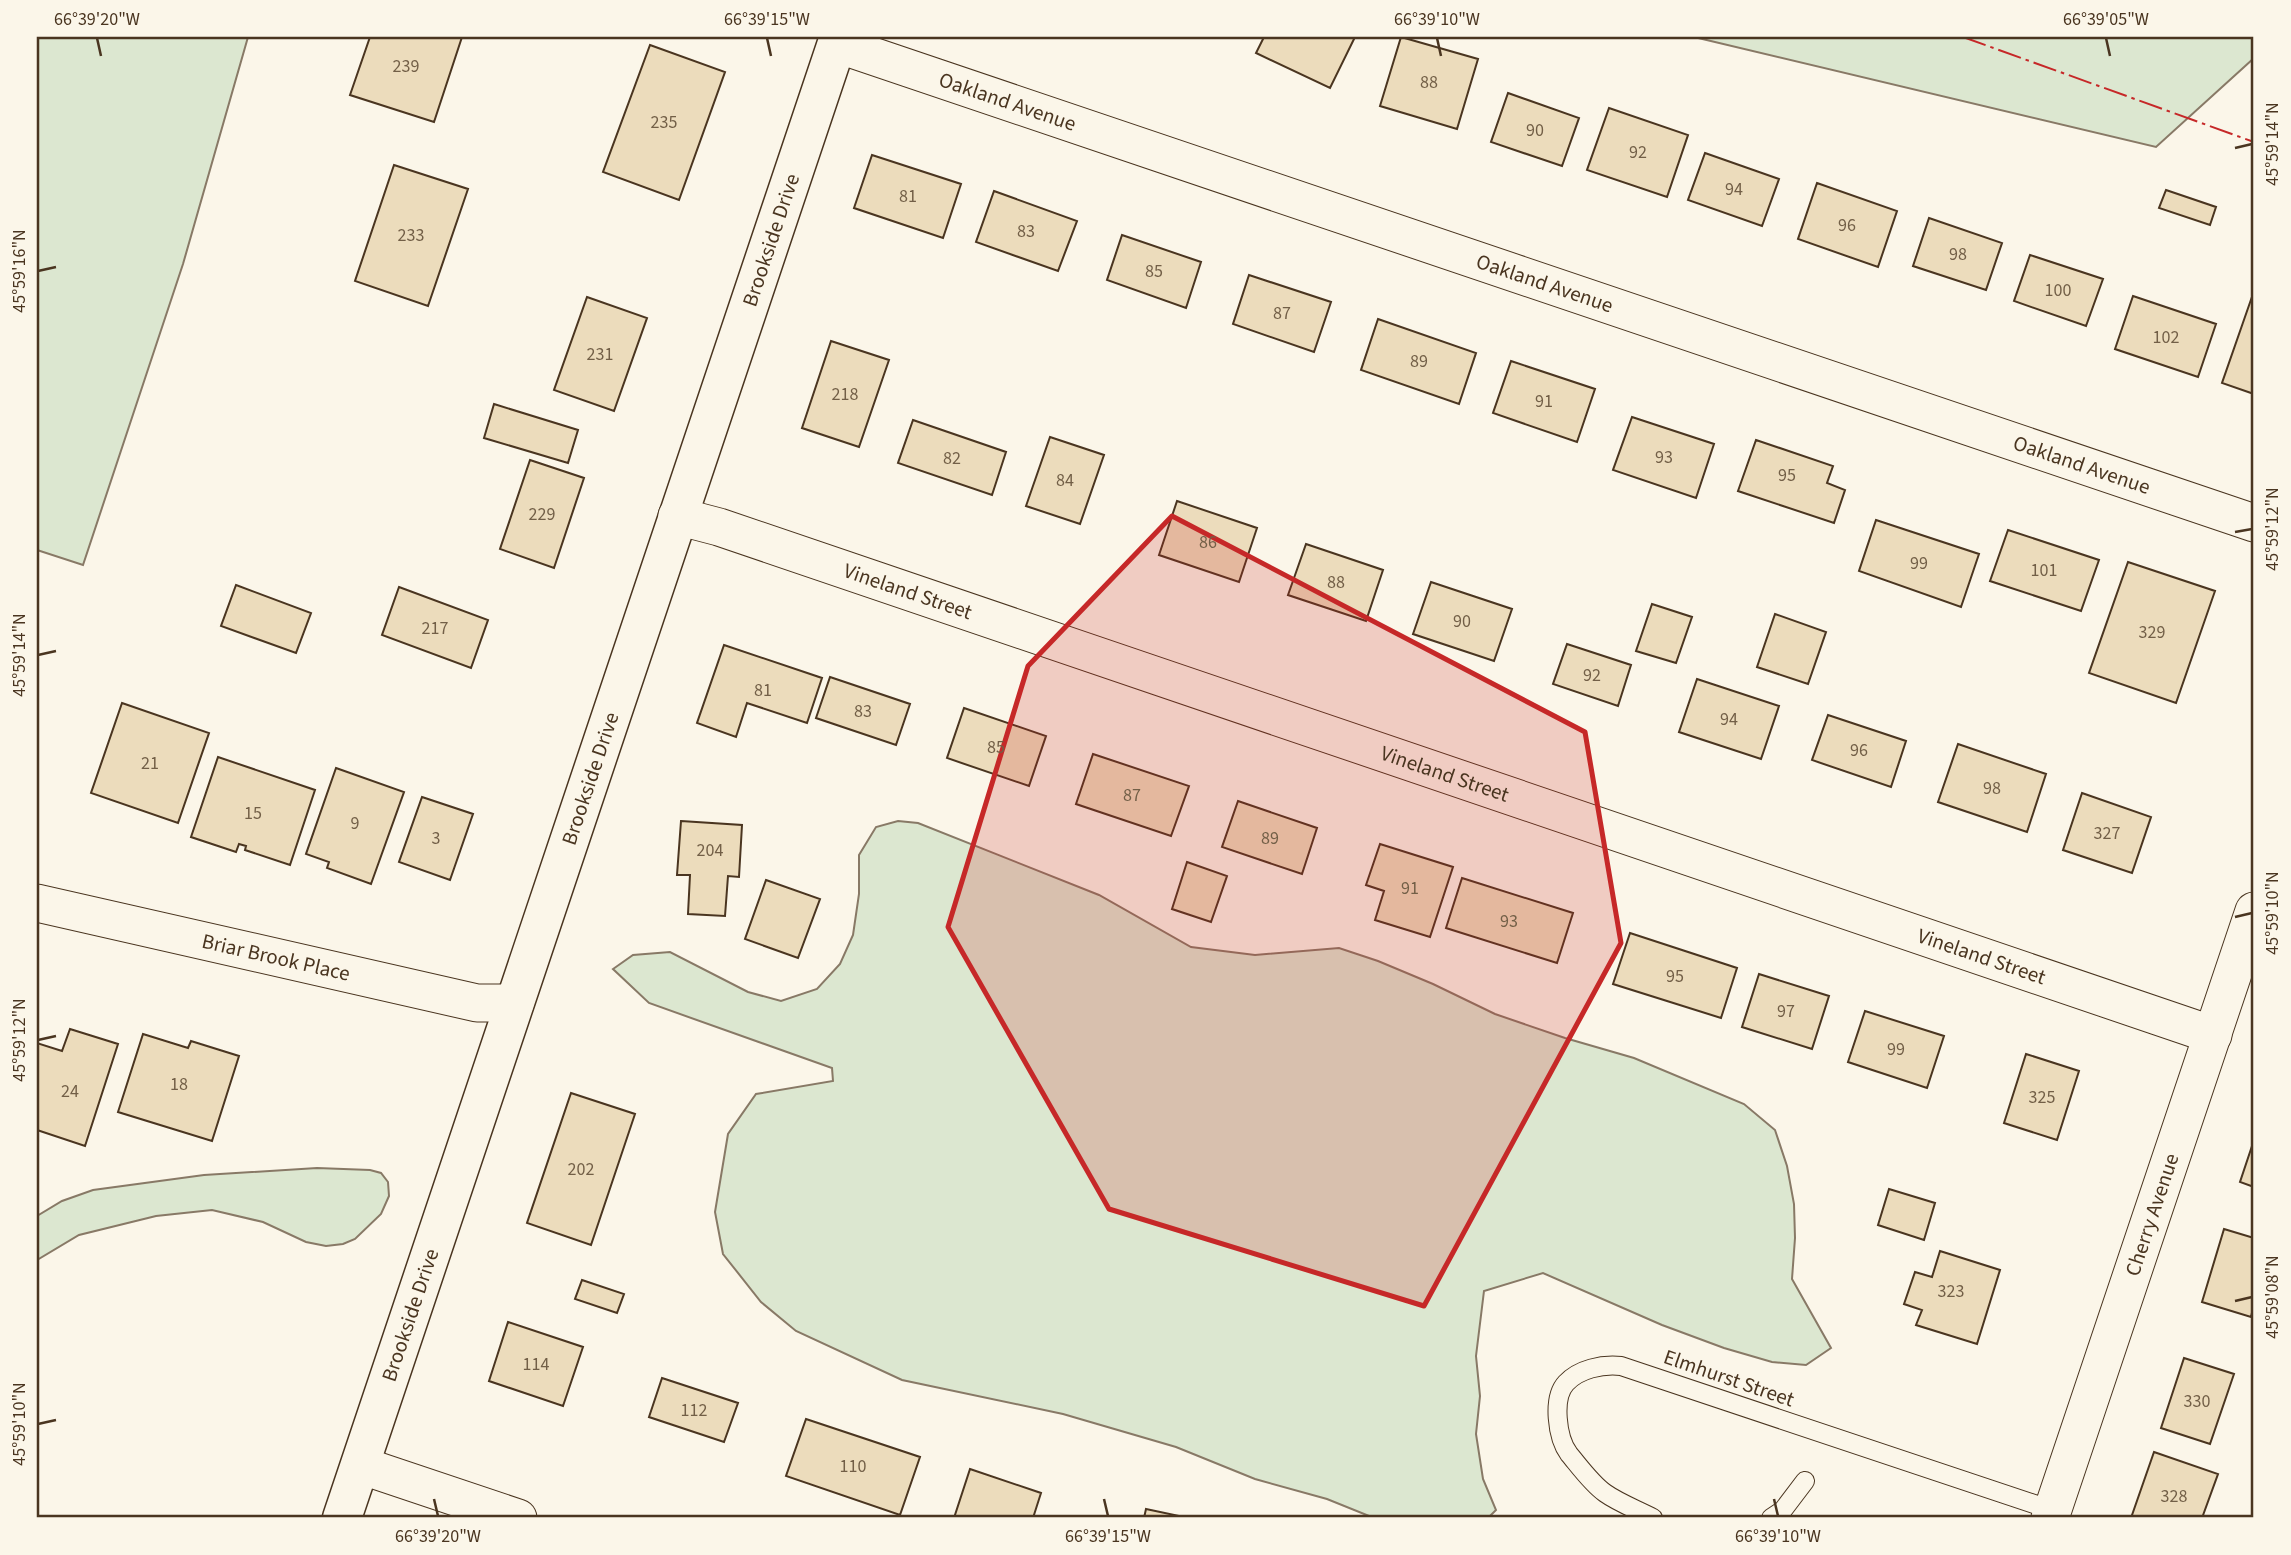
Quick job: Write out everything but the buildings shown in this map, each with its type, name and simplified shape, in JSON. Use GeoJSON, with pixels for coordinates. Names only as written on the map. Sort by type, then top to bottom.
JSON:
{"type":"FeatureCollection","features":[{"type":"Feature","properties":{"kind":"street","name":"Brookside Drive"},"geometry":{"type":"LineString","coordinates":[[342,1518],[838,40]]}},
{"type":"Feature","properties":{"kind":"street","name":"Oakland Avenue"},"geometry":{"type":"LineString","coordinates":[[838,40],[2254,523]]}},
{"type":"Feature","properties":{"kind":"street","name":"Vineland Street"},"geometry":{"type":"LineString","coordinates":[[677,516],[719,527],[2213,1035]]}},
{"type":"Feature","properties":{"kind":"street","name":"Briar Brook Place"},"geometry":{"type":"LineString","coordinates":[[37,903],[477,1003],[515,1003]]}},
{"type":"Feature","properties":{"kind":"street","name":"Cherry Avenue"},"geometry":{"type":"LineString","coordinates":[[2051,1514],[2254,911]]}},
{"type":"Feature","properties":{"kind":"street"},"geometry":{"type":"LineString","coordinates":[[360,1465],[518,1518]]}},
{"type":"Feature","properties":{"kind":"lane","name":"Elmhurst Street"},"geometry":{"type":"LineString","coordinates":[[1653,1518],[1605,1493],[1566,1451],[1557,1424],[1559,1401],[1565,1384],[1584,1371],[1607,1364],[1620,1366],[2051,1514]]}},
{"type":"Feature","properties":{"kind":"lane"},"geometry":{"type":"LineString","coordinates":[[1772,1518],[1783,1510],[1805,1481]]}},
{"type":"Feature","properties":{"kind":"highlighted area"},"geometry":{"type":"Polygon","coordinates":[[[1172,516],[1585,732],[1621,943],[1424,1306],[1109,1209],[948,927],[1028,666],[1172,516]]]}},
{"type":"Feature","properties":{"kind":"green space"},"geometry":{"type":"Polygon","coordinates":[[[37,37],[248,37],[183,264],[83,565],[37,550],[37,37]]]}},
{"type":"Feature","properties":{"kind":"green space"},"geometry":{"type":"Polygon","coordinates":[[[1694,37],[2254,37],[2254,58],[2156,147],[1694,37]]]}},
{"type":"Feature","properties":{"kind":"green space"},"geometry":{"type":"Polygon","coordinates":[[[898,821],[918,823],[1099,895],[1191,947],[1255,955],[1339,948],[1433,984],[1495,1014],[1634,1058],[1744,1104],[1775,1130],[1787,1166],[1794,1204],[1792,1279],[1831,1348],[1806,1365],[1772,1362],[1662,1325],[1543,1273],[1484,1291],[1476,1356],[1480,1396],[1476,1434],[1483,1479],[1496,1510],[1488,1518],[1374,1518],[1327,1499],[1255,1479],[1176,1447],[1063,1414],[902,1380],[796,1331],[761,1302],[723,1254],[715,1212],[728,1134],[756,1094],[833,1081],[832,1068],[649,1003],[613,969],[633,955],[670,952],[748,992],[781,1001],[817,989],[840,964],[853,935],[859,894],[859,855],[876,827],[898,821]]]}},
{"type":"Feature","properties":{"kind":"green space"},"geometry":{"type":"Polygon","coordinates":[[[317,1168],[370,1170],[381,1173],[388,1182],[389,1196],[381,1214],[355,1239],[326,1246],[306,1242],[263,1222],[212,1210],[156,1216],[79,1235],[37,1260],[37,1216],[62,1201],[93,1190],[204,1175],[317,1168]]]}},
{"type":"Feature","properties":{"kind":"power"},"geometry":{"type":"LineString","coordinates":[[1963,37],[2254,142]]}}]}
